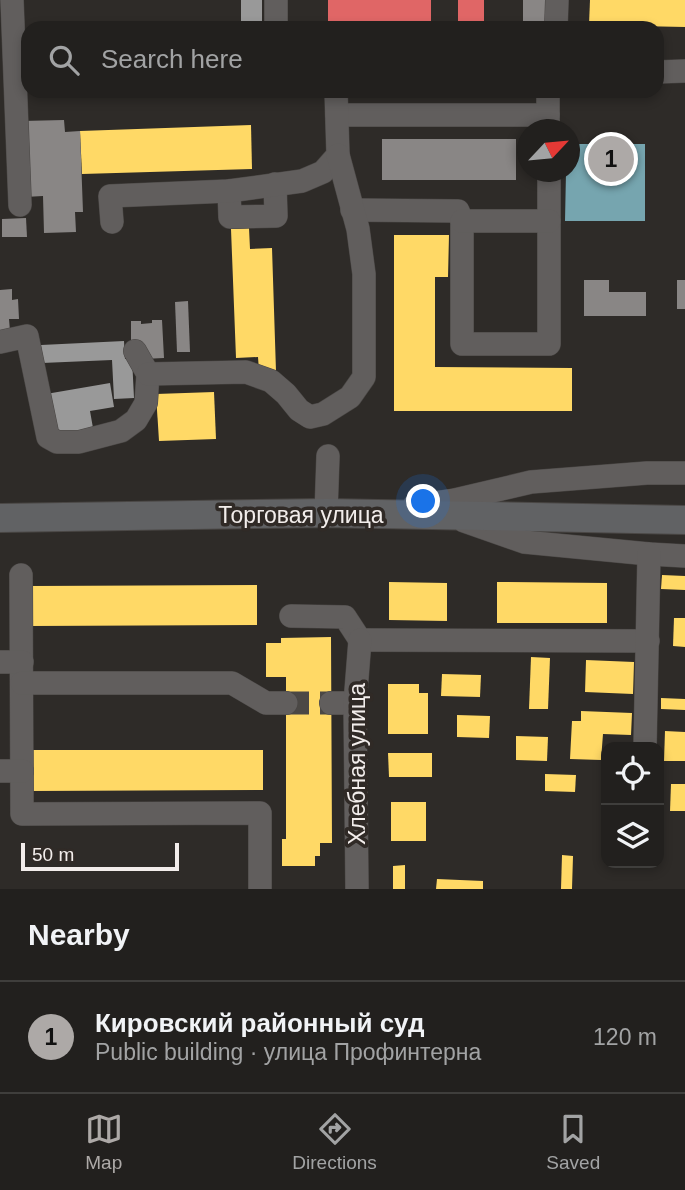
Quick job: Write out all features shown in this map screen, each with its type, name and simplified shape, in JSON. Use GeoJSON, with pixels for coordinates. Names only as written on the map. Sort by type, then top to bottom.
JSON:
{"type":"FeatureCollection","features":[{"type":"Feature","properties":{"kind":"main road","name":"Торговая улица"},"geometry":{"type":"LineString","coordinates":[[0,518],[339,514],[685,520]]}},
{"type":"Feature","properties":{"kind":"street"},"geometry":{"type":"LineString","coordinates":[[12,0],[20,205]]}},
{"type":"Feature","properties":{"kind":"street"},"geometry":{"type":"LineString","coordinates":[[276,0],[276,21]]}},
{"type":"Feature","properties":{"kind":"street"},"geometry":{"type":"LineString","coordinates":[[556,21],[557,0]]}},
{"type":"Feature","properties":{"kind":"street"},"geometry":{"type":"LineString","coordinates":[[664,72],[685,71]]}},
{"type":"Feature","properties":{"kind":"street"},"geometry":{"type":"LineString","coordinates":[[148,374],[246,372],[271,382],[286,394],[299,410],[310,417],[323,414],[350,397],[364,377],[364,274],[358,229],[338,155],[336,98]]}},
{"type":"Feature","properties":{"kind":"street"},"geometry":{"type":"LineString","coordinates":[[548,98],[548,119]]}},
{"type":"Feature","properties":{"kind":"street"},"geometry":{"type":"LineString","coordinates":[[337,114],[517,121]]}},
{"type":"Feature","properties":{"kind":"street"},"geometry":{"type":"LineString","coordinates":[[111,222],[110,196],[229,191],[302,181],[323,172],[338,155]]}},
{"type":"Feature","properties":{"kind":"street"},"geometry":{"type":"LineString","coordinates":[[352,211],[458,211],[462,221],[462,344],[549,344],[548,182]]}},
{"type":"Feature","properties":{"kind":"street"},"geometry":{"type":"LineString","coordinates":[[229,191],[230,218],[276,216],[275,184]]}},
{"type":"Feature","properties":{"kind":"street"},"geometry":{"type":"LineString","coordinates":[[462,221],[549,221]]}},
{"type":"Feature","properties":{"kind":"street"},"geometry":{"type":"LineString","coordinates":[[0,342],[27,336],[48,437],[57,442],[79,442],[121,431],[136,420],[146,403],[148,374],[135,351]]}},
{"type":"Feature","properties":{"kind":"street"},"geometry":{"type":"LineString","coordinates":[[328,456],[339,514],[455,500],[531,482],[647,473],[685,473]]}},
{"type":"Feature","properties":{"kind":"street"},"geometry":{"type":"LineString","coordinates":[[451,516],[524,542],[685,555]]}},
{"type":"Feature","properties":{"kind":"street"},"geometry":{"type":"LineString","coordinates":[[645,742],[649,554]]}},
{"type":"Feature","properties":{"kind":"street"},"geometry":{"type":"LineString","coordinates":[[21,575],[14,669],[11,771],[22,814],[260,813],[260,889]]}},
{"type":"Feature","properties":{"kind":"street"},"geometry":{"type":"LineString","coordinates":[[291,616],[345,617],[360,640],[648,642]]}},
{"type":"Feature","properties":{"kind":"street","name":"Хлебная улица"},"geometry":{"type":"LineString","coordinates":[[357,889],[355,703],[360,640]]}},
{"type":"Feature","properties":{"kind":"street"},"geometry":{"type":"LineString","coordinates":[[14,669],[232,683],[266,703],[286,703]]}},
{"type":"Feature","properties":{"kind":"street"},"geometry":{"type":"LineString","coordinates":[[331,703],[355,703]]}},
{"type":"Feature","properties":{"kind":"street"},"geometry":{"type":"LineString","coordinates":[[349,889],[357,889]]}},
{"type":"Feature","properties":{"kind":"building: Homes"},"geometry":{"type":"Polygon","coordinates":[[[590,0],[685,0],[685,27],[664,27],[664,21],[589,21],[590,0]]]}},
{"type":"Feature","properties":{"kind":"building: Homes"},"geometry":{"type":"Polygon","coordinates":[[[251,125],[252,169],[82,174],[80,131],[251,125]]]}},
{"type":"Feature","properties":{"kind":"building: Homes"},"geometry":{"type":"Polygon","coordinates":[[[249,228],[250,249],[272,248],[276,371],[259,371],[258,357],[236,358],[231,229],[249,228]]]}},
{"type":"Feature","properties":{"kind":"building: Homes"},"geometry":{"type":"Polygon","coordinates":[[[394,235],[449,235],[448,277],[435,277],[435,367],[572,368],[572,411],[394,411],[394,235]]]}},
{"type":"Feature","properties":{"kind":"building: Homes"},"geometry":{"type":"Polygon","coordinates":[[[214,392],[216,439],[159,441],[156,394],[214,392]]]}},
{"type":"Feature","properties":{"kind":"building: Homes"},"geometry":{"type":"Polygon","coordinates":[[[662,575],[685,576],[685,590],[661,589],[662,575]]]}},
{"type":"Feature","properties":{"kind":"building: Homes"},"geometry":{"type":"Polygon","coordinates":[[[389,582],[447,583],[447,621],[389,620],[389,582]]]}},
{"type":"Feature","properties":{"kind":"building: Homes"},"geometry":{"type":"Polygon","coordinates":[[[497,582],[607,583],[607,623],[497,623],[497,582]]]}},
{"type":"Feature","properties":{"kind":"building: Homes"},"geometry":{"type":"Polygon","coordinates":[[[257,585],[257,625],[31,626],[31,586],[257,585]]]}},
{"type":"Feature","properties":{"kind":"building: Homes"},"geometry":{"type":"Polygon","coordinates":[[[674,618],[685,618],[685,647],[673,646],[674,618]]]}},
{"type":"Feature","properties":{"kind":"building: Homes"},"geometry":{"type":"Polygon","coordinates":[[[331,637],[332,843],[320,843],[320,856],[315,856],[315,866],[282,866],[282,839],[286,839],[286,677],[266,677],[266,643],[281,643],[281,638],[331,637]]]}},
{"type":"Feature","properties":{"kind":"building: Homes"},"geometry":{"type":"Polygon","coordinates":[[[531,657],[550,658],[548,709],[529,709],[531,657]]]}},
{"type":"Feature","properties":{"kind":"building: Homes"},"geometry":{"type":"Polygon","coordinates":[[[586,660],[634,662],[633,694],[585,692],[586,660]]]}},
{"type":"Feature","properties":{"kind":"building: Homes"},"geometry":{"type":"Polygon","coordinates":[[[442,674],[481,675],[480,697],[441,696],[442,674]]]}},
{"type":"Feature","properties":{"kind":"building: Homes"},"geometry":{"type":"Polygon","coordinates":[[[388,684],[419,684],[419,693],[428,693],[428,734],[388,734],[388,684]]]}},
{"type":"Feature","properties":{"kind":"building: Homes"},"geometry":{"type":"Polygon","coordinates":[[[661,698],[685,699],[685,710],[661,709],[661,698]]]}},
{"type":"Feature","properties":{"kind":"building: Homes"},"geometry":{"type":"Polygon","coordinates":[[[581,711],[632,713],[631,735],[603,734],[601,760],[570,759],[572,721],[581,721],[581,711]]]}},
{"type":"Feature","properties":{"kind":"building: Homes"},"geometry":{"type":"Polygon","coordinates":[[[457,715],[490,716],[489,738],[457,737],[457,715]]]}},
{"type":"Feature","properties":{"kind":"building: Homes"},"geometry":{"type":"Polygon","coordinates":[[[665,731],[685,732],[685,761],[664,761],[665,731]]]}},
{"type":"Feature","properties":{"kind":"building: Homes"},"geometry":{"type":"Polygon","coordinates":[[[516,736],[548,737],[547,761],[516,760],[516,736]]]}},
{"type":"Feature","properties":{"kind":"building: Homes"},"geometry":{"type":"Polygon","coordinates":[[[31,750],[263,750],[263,790],[31,791],[31,750]]]}},
{"type":"Feature","properties":{"kind":"building: Homes"},"geometry":{"type":"Polygon","coordinates":[[[388,753],[432,753],[432,777],[389,777],[388,753]]]}},
{"type":"Feature","properties":{"kind":"building: Homes"},"geometry":{"type":"Polygon","coordinates":[[[545,774],[576,775],[575,792],[545,791],[545,774]]]}},
{"type":"Feature","properties":{"kind":"building: Homes"},"geometry":{"type":"Polygon","coordinates":[[[671,784],[685,784],[685,811],[670,811],[671,784]]]}},
{"type":"Feature","properties":{"kind":"building: Homes"},"geometry":{"type":"Polygon","coordinates":[[[391,802],[426,802],[426,841],[391,841],[391,802]]]}},
{"type":"Feature","properties":{"kind":"building: Homes"},"geometry":{"type":"Polygon","coordinates":[[[562,855],[573,856],[572,889],[561,889],[562,855]]]}},
{"type":"Feature","properties":{"kind":"building: Homes"},"geometry":{"type":"Polygon","coordinates":[[[405,865],[405,889],[393,889],[393,866],[405,865]]]}},
{"type":"Feature","properties":{"kind":"building: Homes"},"geometry":{"type":"Polygon","coordinates":[[[437,879],[483,881],[483,889],[436,889],[437,879]]]}},
{"type":"Feature","properties":{"kind":"building: Shops"},"geometry":{"type":"Polygon","coordinates":[[[328,0],[431,0],[431,21],[328,21],[328,0]]]}},
{"type":"Feature","properties":{"kind":"building: Shops"},"geometry":{"type":"Polygon","coordinates":[[[458,0],[484,0],[484,21],[458,21],[458,0]]]}},
{"type":"Feature","properties":{"kind":"building: Public"},"geometry":{"type":"Polygon","coordinates":[[[580,144],[645,144],[645,221],[565,221],[566,182],[580,182],[580,144]]]}},
{"type":"Feature","properties":{"kind":"building: Industry"},"geometry":{"type":"Polygon","coordinates":[[[241,0],[262,0],[262,21],[241,21],[241,0]]]}},
{"type":"Feature","properties":{"kind":"building: Industry"},"geometry":{"type":"Polygon","coordinates":[[[124,341],[125,359],[132,358],[134,398],[114,399],[112,360],[42,363],[41,345],[124,341]]]}},
{"type":"Feature","properties":{"kind":"building: Industry"},"geometry":{"type":"Polygon","coordinates":[[[110,383],[114,407],[90,411],[93,428],[53,435],[46,394],[110,383]]]}},
{"type":"Feature","properties":{"kind":"building: Other"},"geometry":{"type":"Polygon","coordinates":[[[523,0],[546,0],[547,21],[523,21],[523,0]]]}},
{"type":"Feature","properties":{"kind":"building: Other"},"geometry":{"type":"Polygon","coordinates":[[[64,120],[65,132],[80,131],[83,212],[75,212],[76,232],[44,233],[43,196],[25,197],[22,121],[64,120]]]}},
{"type":"Feature","properties":{"kind":"building: Other"},"geometry":{"type":"Polygon","coordinates":[[[382,139],[516,139],[516,180],[382,180],[382,139]]]}},
{"type":"Feature","properties":{"kind":"building: Other"},"geometry":{"type":"Polygon","coordinates":[[[26,218],[27,237],[2,237],[2,219],[26,218]]]}},
{"type":"Feature","properties":{"kind":"building: Other"},"geometry":{"type":"Polygon","coordinates":[[[584,280],[609,280],[609,292],[646,292],[646,316],[584,316],[584,280]]]}},
{"type":"Feature","properties":{"kind":"building: Other"},"geometry":{"type":"Polygon","coordinates":[[[677,280],[685,280],[685,309],[677,309],[677,280]]]}},
{"type":"Feature","properties":{"kind":"building: Other"},"geometry":{"type":"Polygon","coordinates":[[[12,289],[12,300],[18,299],[19,319],[9,319],[10,331],[0,332],[0,290],[12,289]]]}},
{"type":"Feature","properties":{"kind":"building: Other"},"geometry":{"type":"Polygon","coordinates":[[[188,301],[190,352],[177,352],[175,302],[188,301]]]}},
{"type":"Feature","properties":{"kind":"building: Other"},"geometry":{"type":"Polygon","coordinates":[[[152,320],[162,320],[164,358],[143,359],[143,342],[131,342],[131,321],[141,321],[141,324],[152,323],[152,320]]]}},
{"type":"Feature","properties":{"kind":"tunnel"},"geometry":{"type":"LineString","coordinates":[[286,703],[331,703]]}},
{"type":"Feature","properties":{"kind":"place","name":"Кировский районный суд"},"geometry":{"type":"Point","coordinates":[611,159]}}]}
